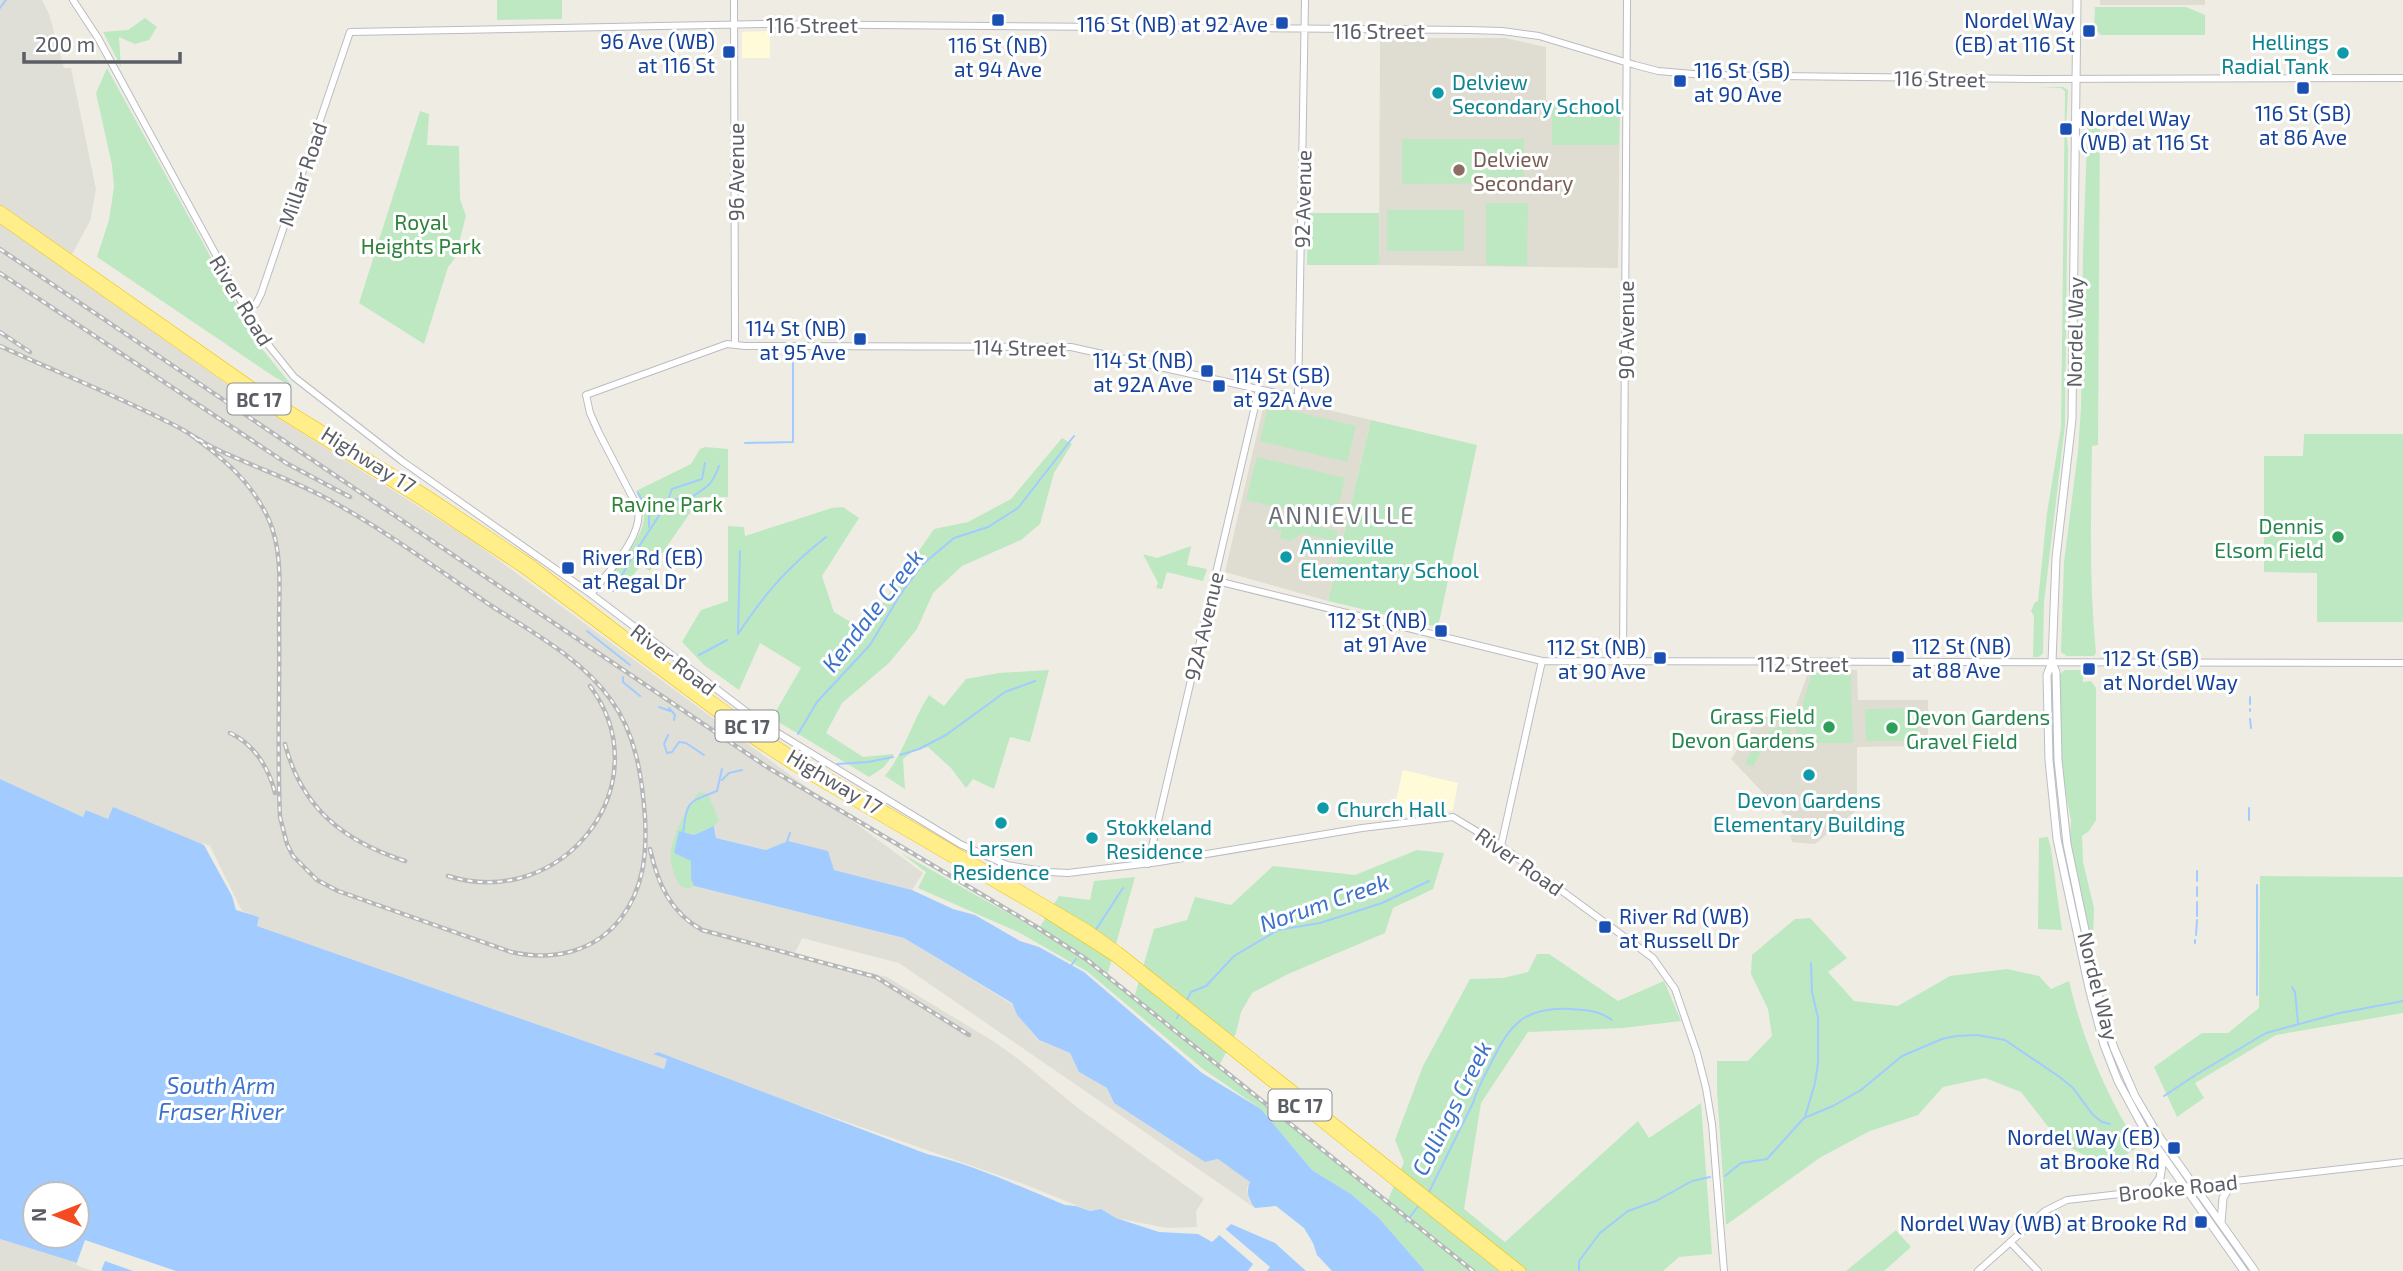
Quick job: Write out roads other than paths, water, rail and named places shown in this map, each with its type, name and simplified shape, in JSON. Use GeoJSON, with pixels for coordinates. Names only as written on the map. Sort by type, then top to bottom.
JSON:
{"type":"FeatureCollection","features":[{"type":"Feature","properties":{"kind":"highway","name":"Highway 17"},"geometry":{"type":"LineString","coordinates":[[0,210],[260,392],[426,494],[531,564],[753,730],[1098,941],[1168,993],[1438,1209],[1521,1271]]}},
{"type":"Feature","properties":{"kind":"highway","name":"Highway 17"},"geometry":{"type":"LineString","coordinates":[[0,218],[256,398],[411,494],[524,569],[693,696],[794,766],[1085,933]]}},
{"type":"Feature","properties":{"kind":"highway","name":"Highway 17"},"geometry":{"type":"LineString","coordinates":[[1438,1209],[1507,1271]]}},
{"type":"Feature","properties":{"kind":"main road","name":"Nordel Way"},"geometry":{"type":"LineString","coordinates":[[2077,0],[2072,419],[2055,571],[2052,662],[2048,672],[2053,810],[2089,988],[2098,1026],[2115,1074],[2135,1115],[2163,1158],[2245,1271]]}},
{"type":"Feature","properties":{"kind":"main road","name":"Nordel Way"},"geometry":{"type":"LineString","coordinates":[[2052,662],[2056,672],[2058,760],[2063,821],[2100,1002],[2114,1048],[2135,1096],[2158,1135],[2255,1271]]}},
{"type":"Feature","properties":{"kind":"main road"},"geometry":{"type":"LineString","coordinates":[[2152,1189],[2160,1178],[2163,1158]]}},
{"type":"Feature","properties":{"kind":"main road"},"geometry":{"type":"LineString","coordinates":[[2221,1224],[2222,1198],[2232,1182]]}},
{"type":"Feature","properties":{"kind":"street","name":"96 Avenue"},"geometry":{"type":"LineString","coordinates":[[734,0],[735,345]]}},
{"type":"Feature","properties":{"kind":"street","name":"92 Avenue"},"geometry":{"type":"LineString","coordinates":[[1298,398],[1305,0]]}},
{"type":"Feature","properties":{"kind":"street","name":"90 Avenue"},"geometry":{"type":"LineString","coordinates":[[1623,661],[1627,0]]}},
{"type":"Feature","properties":{"kind":"street","name":"River Road"},"geometry":{"type":"LineString","coordinates":[[73,1],[105,50],[246,310],[281,363],[318,397],[412,469],[591,594],[760,722],[973,851],[1007,865],[1049,872],[1091,871],[1148,864],[1350,830],[1452,817],[1501,846],[1653,958],[1675,989],[1698,1053],[1706,1088],[1712,1124],[1724,1271]]}},
{"type":"Feature","properties":{"kind":"street","name":"116 Street"},"geometry":{"type":"LineString","coordinates":[[350,32],[734,24],[1464,30],[1519,33],[1658,71],[1704,75],[2077,79],[2403,78]]}},
{"type":"Feature","properties":{"kind":"street","name":"Millar Road"},"geometry":{"type":"LineString","coordinates":[[246,310],[258,302],[261,294],[350,32]]}},
{"type":"Feature","properties":{"kind":"street","name":"114 Street"},"geometry":{"type":"LineString","coordinates":[[591,594],[633,538],[639,519],[638,508],[590,413],[586,395],[719,345],[1071,347],[1298,398]]}},
{"type":"Feature","properties":{"kind":"street","name":"92A Avenue"},"geometry":{"type":"LineString","coordinates":[[1148,864],[1259,389]]}},
{"type":"Feature","properties":{"kind":"street","name":"112 Street"},"geometry":{"type":"LineString","coordinates":[[1213,580],[1542,662],[2403,663]]}},
{"type":"Feature","properties":{"kind":"street"},"geometry":{"type":"LineString","coordinates":[[1501,846],[1542,662]]}},
{"type":"Feature","properties":{"kind":"street","name":"Brooke Road"},"geometry":{"type":"LineString","coordinates":[[1978,1271],[2045,1211],[2062,1202],[2152,1189],[2403,1162]]}},
{"type":"Feature","properties":{"kind":"street"},"geometry":{"type":"LineString","coordinates":[[2010,1242],[2038,1271]]}},
{"type":"Feature","properties":{"kind":"water","name":"South Arm Fraser River"},"geometry":{"type":"Polygon","coordinates":[[[0,779],[83,817],[86,810],[108,819],[113,807],[204,845],[232,896],[236,910],[259,917],[257,926],[664,1069],[667,1059],[653,1054],[658,1052],[927,1154],[980,1170],[1065,1205],[1090,1211],[1101,1209],[1116,1218],[1159,1232],[1198,1234],[1212,1242],[1231,1224],[1275,1243],[1306,1271],[104,1271],[36,1250],[91,1250],[91,1180],[21,1180],[21,1245],[0,1239],[0,779]]]}},
{"type":"Feature","properties":{"kind":"water"},"geometry":{"type":"Polygon","coordinates":[[[714,826],[716,838],[766,850],[788,841],[828,851],[834,870],[912,890],[953,909],[975,915],[1020,941],[1039,947],[1084,972],[1202,1073],[1261,1109],[1312,1170],[1351,1194],[1379,1218],[1425,1271],[1332,1271],[1317,1255],[1304,1228],[1276,1206],[1255,1208],[1248,1195],[1250,1182],[1218,1159],[1205,1162],[1114,1103],[1107,1088],[1079,1072],[1070,1053],[1039,1040],[1017,1015],[1012,1003],[904,938],[694,886],[691,879],[691,861],[674,853],[679,831],[694,835],[714,826]]]}},
{"type":"Feature","properties":{"kind":"waterway"},"geometry":{"type":"LineString","coordinates":[[0,8],[6,0]]}},
{"type":"Feature","properties":{"kind":"waterway"},"geometry":{"type":"LineString","coordinates":[[745,443],[793,442],[793,362]]}},
{"type":"Feature","properties":{"kind":"waterway","name":"Kendale Creek"},"geometry":{"type":"LineString","coordinates":[[798,734],[817,702],[870,645],[922,565],[954,538],[988,527],[1018,508],[1074,436]]}},
{"type":"Feature","properties":{"kind":"waterway"},"geometry":{"type":"LineString","coordinates":[[613,591],[666,505],[672,489],[702,479],[705,463]]}},
{"type":"Feature","properties":{"kind":"waterway"},"geometry":{"type":"LineString","coordinates":[[667,504],[676,499],[687,501],[703,490],[710,484],[719,466]]}},
{"type":"Feature","properties":{"kind":"waterway"},"geometry":{"type":"LineString","coordinates":[[638,493],[649,513],[649,527]]}},
{"type":"Feature","properties":{"kind":"waterway"},"geometry":{"type":"LineString","coordinates":[[738,634],[778,581],[826,537]]}},
{"type":"Feature","properties":{"kind":"waterway"},"geometry":{"type":"LineString","coordinates":[[738,633],[740,551]]}},
{"type":"Feature","properties":{"kind":"waterway"},"geometry":{"type":"LineString","coordinates":[[587,631],[630,665]]}},
{"type":"Feature","properties":{"kind":"waterway"},"geometry":{"type":"LineString","coordinates":[[699,655],[727,640]]}},
{"type":"Feature","properties":{"kind":"waterway"},"geometry":{"type":"LineString","coordinates":[[623,677],[623,682],[640,696]]}},
{"type":"Feature","properties":{"kind":"waterway"},"geometry":{"type":"LineString","coordinates":[[900,755],[946,735],[1005,692],[1035,681]]}},
{"type":"Feature","properties":{"kind":"waterway"},"geometry":{"type":"LineString","coordinates":[[2250,697],[2250,704]]}},
{"type":"Feature","properties":{"kind":"waterway"},"geometry":{"type":"LineString","coordinates":[[659,707],[670,711]]}},
{"type":"Feature","properties":{"kind":"waterway"},"geometry":{"type":"LineString","coordinates":[[669,708],[675,715],[674,720]]}},
{"type":"Feature","properties":{"kind":"waterway"},"geometry":{"type":"LineString","coordinates":[[2250,719],[2251,728]]}},
{"type":"Feature","properties":{"kind":"waterway"},"geometry":{"type":"LineString","coordinates":[[668,735],[664,744],[667,753],[672,752],[679,742],[686,743],[704,755]]}},
{"type":"Feature","properties":{"kind":"waterway"},"geometry":{"type":"LineString","coordinates":[[837,764],[893,757]]}},
{"type":"Feature","properties":{"kind":"waterway"},"geometry":{"type":"LineString","coordinates":[[683,834],[690,804],[717,791],[722,769]]}},
{"type":"Feature","properties":{"kind":"waterway","name":"Kendale Creek"},"geometry":{"type":"LineString","coordinates":[[722,780],[729,773],[742,770]]}},
{"type":"Feature","properties":{"kind":"waterway"},"geometry":{"type":"LineString","coordinates":[[2249,808],[2249,820]]}},
{"type":"Feature","properties":{"kind":"waterway"},"geometry":{"type":"LineString","coordinates":[[787,842],[790,833]]}},
{"type":"Feature","properties":{"kind":"waterway"},"geometry":{"type":"LineString","coordinates":[[2197,871],[2197,881]]}},
{"type":"Feature","properties":{"kind":"waterway","name":"Norum Creek"},"geometry":{"type":"LineString","coordinates":[[1186,1002],[1191,992],[1206,986],[1234,956],[1278,930],[1320,923],[1382,903],[1429,881]]}},
{"type":"Feature","properties":{"kind":"waterway"},"geometry":{"type":"LineString","coordinates":[[2257,885],[2257,995]]}},
{"type":"Feature","properties":{"kind":"waterway"},"geometry":{"type":"LineString","coordinates":[[2197,887],[2197,896]]}},
{"type":"Feature","properties":{"kind":"waterway"},"geometry":{"type":"LineString","coordinates":[[1095,931],[1123,888]]}},
{"type":"Feature","properties":{"kind":"waterway"},"geometry":{"type":"LineString","coordinates":[[2197,902],[2197,916]]}},
{"type":"Feature","properties":{"kind":"waterway"},"geometry":{"type":"LineString","coordinates":[[2196,935],[2197,920]]}},
{"type":"Feature","properties":{"kind":"waterway"},"geometry":{"type":"LineString","coordinates":[[1070,967],[1076,959]]}},
{"type":"Feature","properties":{"kind":"waterway"},"geometry":{"type":"LineString","coordinates":[[1805,1117],[1818,1063],[1818,1018],[1812,992],[1811,963]]}},
{"type":"Feature","properties":{"kind":"waterway"},"geometry":{"type":"LineString","coordinates":[[2292,987],[2295,992],[2298,1023]]}},
{"type":"Feature","properties":{"kind":"waterway"},"geometry":{"type":"LineString","coordinates":[[2164,1096],[2266,1033],[2340,1013],[2403,1001]]}},
{"type":"Feature","properties":{"kind":"waterway","name":"Collings Creek"},"geometry":{"type":"LineString","coordinates":[[1429,1192],[1483,1078],[1512,1028],[1530,1015],[1554,1009],[1592,1011],[1612,1020]]}},
{"type":"Feature","properties":{"kind":"waterway","name":"Norum Creek"},"geometry":{"type":"LineString","coordinates":[[1177,1018],[1180,1012]]}},
{"type":"Feature","properties":{"kind":"waterway"},"geometry":{"type":"LineString","coordinates":[[1725,1176],[1741,1163],[1767,1159],[1804,1118],[1861,1090],[1902,1056],[1956,1036],[1977,1035],[2005,1040],[2061,1078],[2073,1088],[2093,1115],[2110,1124]]}},
{"type":"Feature","properties":{"kind":"waterway"},"geometry":{"type":"LineString","coordinates":[[1579,1271],[1579,1261],[1600,1233],[1628,1211],[1656,1201],[1692,1181],[1710,1177]]}},
{"type":"Feature","properties":{"kind":"waterway","name":"Collings Creek"},"geometry":{"type":"LineString","coordinates":[[1406,1222],[1419,1205]]}},
{"type":"Feature","properties":{"kind":"railway"},"geometry":{"type":"LineString","coordinates":[[0,249],[767,767],[1086,959],[1473,1271]]}},
{"type":"Feature","properties":{"kind":"railway"},"geometry":{"type":"LineString","coordinates":[[0,273],[286,463],[350,497]]}},
{"type":"Feature","properties":{"kind":"railway"},"geometry":{"type":"LineString","coordinates":[[0,332],[30,352]]}},
{"type":"Feature","properties":{"kind":"railway"},"geometry":{"type":"LineString","coordinates":[[0,346],[128,403],[176,426],[212,447],[324,497],[367,522],[555,647],[586,672],[620,713],[632,741],[644,802],[645,844],[639,882],[629,907],[610,930],[585,947],[571,951],[542,955],[511,952],[338,891],[317,880],[293,856],[280,817],[279,572],[273,532],[262,506],[246,483],[226,462],[191,435]]}},
{"type":"Feature","properties":{"kind":"railway"},"geometry":{"type":"LineString","coordinates":[[448,876],[490,882],[529,875],[563,858],[590,831],[607,799],[615,762],[610,724],[590,686]]}},
{"type":"Feature","properties":{"kind":"railway"},"geometry":{"type":"LineString","coordinates":[[230,733],[253,750],[269,775],[275,793]]}},
{"type":"Feature","properties":{"kind":"railway"},"geometry":{"type":"LineString","coordinates":[[285,744],[302,787],[328,819],[363,843],[405,861]]}},
{"type":"Feature","properties":{"kind":"railway"},"geometry":{"type":"LineString","coordinates":[[650,849],[667,896],[682,915],[702,930],[876,977],[969,1035]]}},
{"type":"Feature","properties":{"kind":"place","name":"116 St (NB) at 94 Ave"},"geometry":{"type":"Point","coordinates":[998,20]}},
{"type":"Feature","properties":{"kind":"place","name":"116 St (NB) at 92 Ave"},"geometry":{"type":"Point","coordinates":[1282,23]}},
{"type":"Feature","properties":{"kind":"place","name":"Nordel Way (EB) at 116 St"},"geometry":{"type":"Point","coordinates":[2089,31]}},
{"type":"Feature","properties":{"kind":"place","name":"96 Ave (WB) at 116 St"},"geometry":{"type":"Point","coordinates":[729,52]}},
{"type":"Feature","properties":{"kind":"place","name":"Hellings Radial Tank"},"geometry":{"type":"Point","coordinates":[2343,53]}},
{"type":"Feature","properties":{"kind":"place","name":"116 St (SB) at 90 Ave"},"geometry":{"type":"Point","coordinates":[1680,81]}},
{"type":"Feature","properties":{"kind":"place","name":"116 St (SB) at 86 Ave"},"geometry":{"type":"Point","coordinates":[2303,88]}},
{"type":"Feature","properties":{"kind":"place","name":"Delview Secondary School"},"geometry":{"type":"Point","coordinates":[1438,93]}},
{"type":"Feature","properties":{"kind":"place","name":"Nordel Way (WB) at 116 St"},"geometry":{"type":"Point","coordinates":[2066,129]}},
{"type":"Feature","properties":{"kind":"place","name":"Delview Secondary"},"geometry":{"type":"Point","coordinates":[1459,170]}},
{"type":"Feature","properties":{"kind":"place","name":"114 St (NB) at 95 Ave"},"geometry":{"type":"Point","coordinates":[860,339]}},
{"type":"Feature","properties":{"kind":"place","name":"114 St (NB) at 92A Ave"},"geometry":{"type":"Point","coordinates":[1207,371]}},
{"type":"Feature","properties":{"kind":"place","name":"114 St (SB) at 92A Ave"},"geometry":{"type":"Point","coordinates":[1219,386]}},
{"type":"Feature","properties":{"kind":"place","name":"Dennis Elsom Field"},"geometry":{"type":"Point","coordinates":[2338,537]}},
{"type":"Feature","properties":{"kind":"place","name":"Annieville Elementary School"},"geometry":{"type":"Point","coordinates":[1286,557]}},
{"type":"Feature","properties":{"kind":"place","name":"River Rd (EB) at Regal Dr"},"geometry":{"type":"Point","coordinates":[568,568]}},
{"type":"Feature","properties":{"kind":"place","name":"112 St (NB) at 91 Ave"},"geometry":{"type":"Point","coordinates":[1441,631]}},
{"type":"Feature","properties":{"kind":"place","name":"112 St (NB) at 88 Ave"},"geometry":{"type":"Point","coordinates":[1898,657]}},
{"type":"Feature","properties":{"kind":"place","name":"112 St (NB) at 90 Ave"},"geometry":{"type":"Point","coordinates":[1660,658]}},
{"type":"Feature","properties":{"kind":"place","name":"112 St (SB) at Nordel Way"},"geometry":{"type":"Point","coordinates":[2089,669]}},
{"type":"Feature","properties":{"kind":"place","name":"Grass Field Devon Gardens"},"geometry":{"type":"Point","coordinates":[1829,727]}},
{"type":"Feature","properties":{"kind":"place","name":"Devon Gardens Gravel Field"},"geometry":{"type":"Point","coordinates":[1892,728]}},
{"type":"Feature","properties":{"kind":"place","name":"Devon Gardens Elementary Building"},"geometry":{"type":"Point","coordinates":[1809,775]}},
{"type":"Feature","properties":{"kind":"place","name":"Church Hall"},"geometry":{"type":"Point","coordinates":[1323,808]}},
{"type":"Feature","properties":{"kind":"place","name":"Larsen Residence"},"geometry":{"type":"Point","coordinates":[1001,823]}},
{"type":"Feature","properties":{"kind":"place","name":"Stokkeland Residence"},"geometry":{"type":"Point","coordinates":[1092,838]}},
{"type":"Feature","properties":{"kind":"place","name":"River Rd (WB) at Russell Dr"},"geometry":{"type":"Point","coordinates":[1605,927]}},
{"type":"Feature","properties":{"kind":"place","name":"Nordel Way (EB) at Brooke Rd"},"geometry":{"type":"Point","coordinates":[2174,1148]}},
{"type":"Feature","properties":{"kind":"place","name":"Nordel Way (WB) at Brooke Rd"},"geometry":{"type":"Point","coordinates":[2201,1222]}},
{"type":"Feature","properties":{"kind":"district","name":"ANNIEVILLE"},"geometry":{"type":"Point","coordinates":[1342,514]}},
{"type":"Feature","properties":{"kind":"park label","name":"Royal Heights Park"},"geometry":{"type":"Point","coordinates":[421,233]}},
{"type":"Feature","properties":{"kind":"park label","name":"Ravine Park"},"geometry":{"type":"Point","coordinates":[667,503]}}]}
